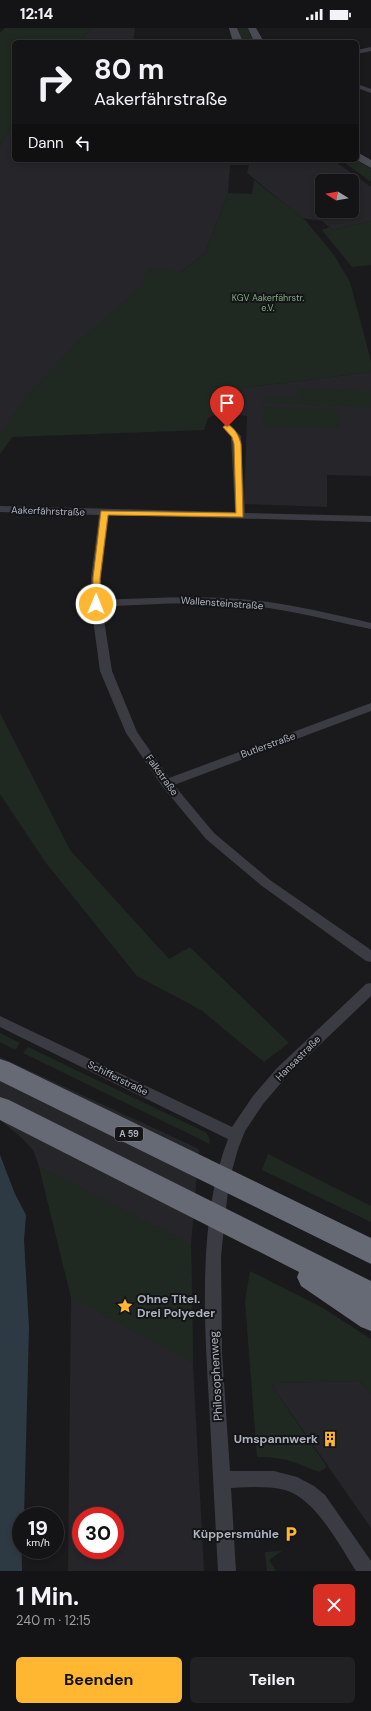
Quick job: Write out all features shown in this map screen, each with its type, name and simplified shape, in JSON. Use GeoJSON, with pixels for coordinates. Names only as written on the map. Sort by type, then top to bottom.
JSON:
{"type":"FeatureCollection","features":[{"type":"Feature","properties":{"kind":"highway","name":"A 59"},"geometry":{"type":"LineString","coordinates":[[0,1069],[371,1252]]}},
{"type":"Feature","properties":{"kind":"highway"},"geometry":{"type":"LineString","coordinates":[[0,1108],[371,1295]]}},
{"type":"Feature","properties":{"kind":"highway"},"geometry":{"type":"LineString","coordinates":[[246,1231],[371,1318]]}},
{"type":"Feature","properties":{"kind":"main road"},"geometry":{"type":"LineString","coordinates":[[233,28],[237,40]]}},
{"type":"Feature","properties":{"kind":"main road"},"geometry":{"type":"LineString","coordinates":[[252,28],[259,40]]}},
{"type":"Feature","properties":{"kind":"main road"},"geometry":{"type":"LineString","coordinates":[[359,156],[371,165]]}},
{"type":"Feature","properties":{"kind":"street"},"geometry":{"type":"LineString","coordinates":[[359,52],[371,49]]}},
{"type":"Feature","properties":{"kind":"street"},"geometry":{"type":"LineString","coordinates":[[359,87],[371,91]]}},
{"type":"Feature","properties":{"kind":"street"},"geometry":{"type":"LineString","coordinates":[[227,427],[236,436],[240,515]]}},
{"type":"Feature","properties":{"kind":"street","name":"Aakerfährstraße"},"geometry":{"type":"LineString","coordinates":[[0,509],[371,519]]}},
{"type":"Feature","properties":{"kind":"street","name":"Falkstraße"},"geometry":{"type":"LineString","coordinates":[[104,512],[96,578],[96,604],[106,671],[132,733],[166,782],[210,836],[260,878],[371,956]]}},
{"type":"Feature","properties":{"kind":"street","name":"Wallensteinstraße"},"geometry":{"type":"LineString","coordinates":[[96,604],[162,600],[194,600],[252,604],[319,615],[371,626]]}},
{"type":"Feature","properties":{"kind":"street","name":"Butlerstraße"},"geometry":{"type":"LineString","coordinates":[[166,782],[371,707]]}},
{"type":"Feature","properties":{"kind":"street","name":"Hansastraße"},"geometry":{"type":"LineString","coordinates":[[236,1136],[239,1128],[258,1100],[282,1072],[371,988]]}},
{"type":"Feature","properties":{"kind":"street","name":"Schifferstraße"},"geometry":{"type":"LineString","coordinates":[[0,1021],[236,1136]]}},
{"type":"Feature","properties":{"kind":"street","name":"Philosophenweg"},"geometry":{"type":"LineString","coordinates":[[227,1571],[214,1353],[213,1256],[222,1181],[236,1136]]}},
{"type":"Feature","properties":{"kind":"street"},"geometry":{"type":"LineString","coordinates":[[222,1480],[282,1480],[293,1483],[311,1493],[319,1501],[367,1571]]}},
{"type":"Feature","properties":{"kind":"shaded area"},"geometry":{"type":"Polygon","coordinates":[[[91,28],[135,28],[133,40],[82,40],[91,28]]]}},
{"type":"Feature","properties":{"kind":"shaded area"},"geometry":{"type":"Polygon","coordinates":[[[12,125],[12,162],[336,162],[353,174],[315,174],[315,218],[359,218],[359,178],[371,187],[371,221],[333,230],[322,221],[302,218],[247,173],[249,165],[230,165],[228,193],[205,253],[139,305],[12,437],[0,454],[0,146],[12,125]]]}},
{"type":"Feature","properties":{"kind":"shaded area"},"geometry":{"type":"Polygon","coordinates":[[[371,372],[371,476],[327,475],[327,507],[244,504],[247,416],[239,415],[242,388],[371,372]]]}},
{"type":"Feature","properties":{"kind":"shaded area"},"geometry":{"type":"Polygon","coordinates":[[[0,1057],[199,1149],[191,1244],[193,1364],[204,1571],[68,1571],[71,1297],[39,1166],[33,1150],[22,1138],[0,1120],[0,1057]]]}},
{"type":"Feature","properties":{"kind":"shaded area"},"geometry":{"type":"Polygon","coordinates":[[[0,1155],[15,1194],[26,1215],[24,1240],[29,1328],[24,1507],[12,1507],[12,1559],[22,1559],[22,1571],[0,1571],[0,1155]]]}},
{"type":"Feature","properties":{"kind":"shaded area"},"geometry":{"type":"Polygon","coordinates":[[[360,1381],[371,1394],[371,1528],[275,1390],[272,1383],[360,1381]]]}},
{"type":"Feature","properties":{"kind":"green space"},"geometry":{"type":"Polygon","coordinates":[[[5,28],[91,28],[82,40],[12,40],[12,125],[0,146],[0,33],[5,28]]]}},
{"type":"Feature","properties":{"kind":"green space"},"geometry":{"type":"Polygon","coordinates":[[[237,28],[248,28],[253,40],[242,40],[237,28]]]}},
{"type":"Feature","properties":{"kind":"green space"},"geometry":{"type":"Polygon","coordinates":[[[359,161],[371,169],[371,182],[344,162],[359,161]]]}},
{"type":"Feature","properties":{"kind":"green space","name":"KGV Aakerfährstr. e.V."},"geometry":{"type":"Polygon","coordinates":[[[254,180],[305,220],[334,255],[350,282],[371,361],[371,372],[242,388],[239,415],[216,414],[208,418],[204,430],[12,437],[0,454],[0,433],[29,393],[76,343],[139,288],[150,268],[181,272],[205,253],[228,193],[252,194],[254,180]]]}},
{"type":"Feature","properties":{"kind":"green space"},"geometry":{"type":"Polygon","coordinates":[[[371,221],[371,265],[352,267],[322,230],[329,227],[333,230],[371,221]]]}},
{"type":"Feature","properties":{"kind":"green space"},"geometry":{"type":"Polygon","coordinates":[[[299,389],[371,391],[371,407],[262,403],[263,397],[299,398],[299,389]]]}},
{"type":"Feature","properties":{"kind":"green space"},"geometry":{"type":"Polygon","coordinates":[[[264,407],[338,408],[339,428],[263,426],[264,407]]]}},
{"type":"Feature","properties":{"kind":"green space"},"geometry":{"type":"Polygon","coordinates":[[[0,713],[70,850],[169,959],[190,947],[289,1043],[264,1062],[201,1010],[137,976],[46,863],[0,794],[0,713]]]}},
{"type":"Feature","properties":{"kind":"green space"},"geometry":{"type":"Polygon","coordinates":[[[0,1033],[20,1043],[15,1050],[0,1042],[0,1033]]]}},
{"type":"Feature","properties":{"kind":"green space"},"geometry":{"type":"Polygon","coordinates":[[[28,1047],[205,1132],[209,1137],[210,1144],[23,1053],[28,1047]]]}},
{"type":"Feature","properties":{"kind":"green space"},"geometry":{"type":"Polygon","coordinates":[[[268,1154],[371,1206],[371,1222],[262,1170],[268,1154]]]}},
{"type":"Feature","properties":{"kind":"green space"},"geometry":{"type":"Polygon","coordinates":[[[39,1166],[191,1244],[193,1364],[71,1297],[39,1166]]]}},
{"type":"Feature","properties":{"kind":"green space"},"geometry":{"type":"Polygon","coordinates":[[[250,1271],[323,1308],[371,1339],[371,1394],[360,1381],[272,1383],[275,1390],[327,1467],[319,1472],[289,1461],[275,1458],[257,1457],[245,1301],[250,1271]]]}},
{"type":"Feature","properties":{"kind":"green space"},"geometry":{"type":"Polygon","coordinates":[[[282,1551],[269,1560],[276,1571],[267,1571],[265,1552],[282,1551]]]}},
{"type":"Feature","properties":{"kind":"place","name":"Ohne Titel. Drei Polyeder"},"geometry":{"type":"Point","coordinates":[125,1306]}},
{"type":"Feature","properties":{"kind":"place","name":"Umspannwerk"},"geometry":{"type":"Point","coordinates":[330,1439]}},
{"type":"Feature","properties":{"kind":"place","name":"Küppersmühle"},"geometry":{"type":"Point","coordinates":[291,1534]}},
{"type":"Feature","properties":{"kind":"route"},"geometry":{"type":"LineString","coordinates":[[96,604],[96,578],[104,512],[240,515],[236,436],[227,427]]}}]}
